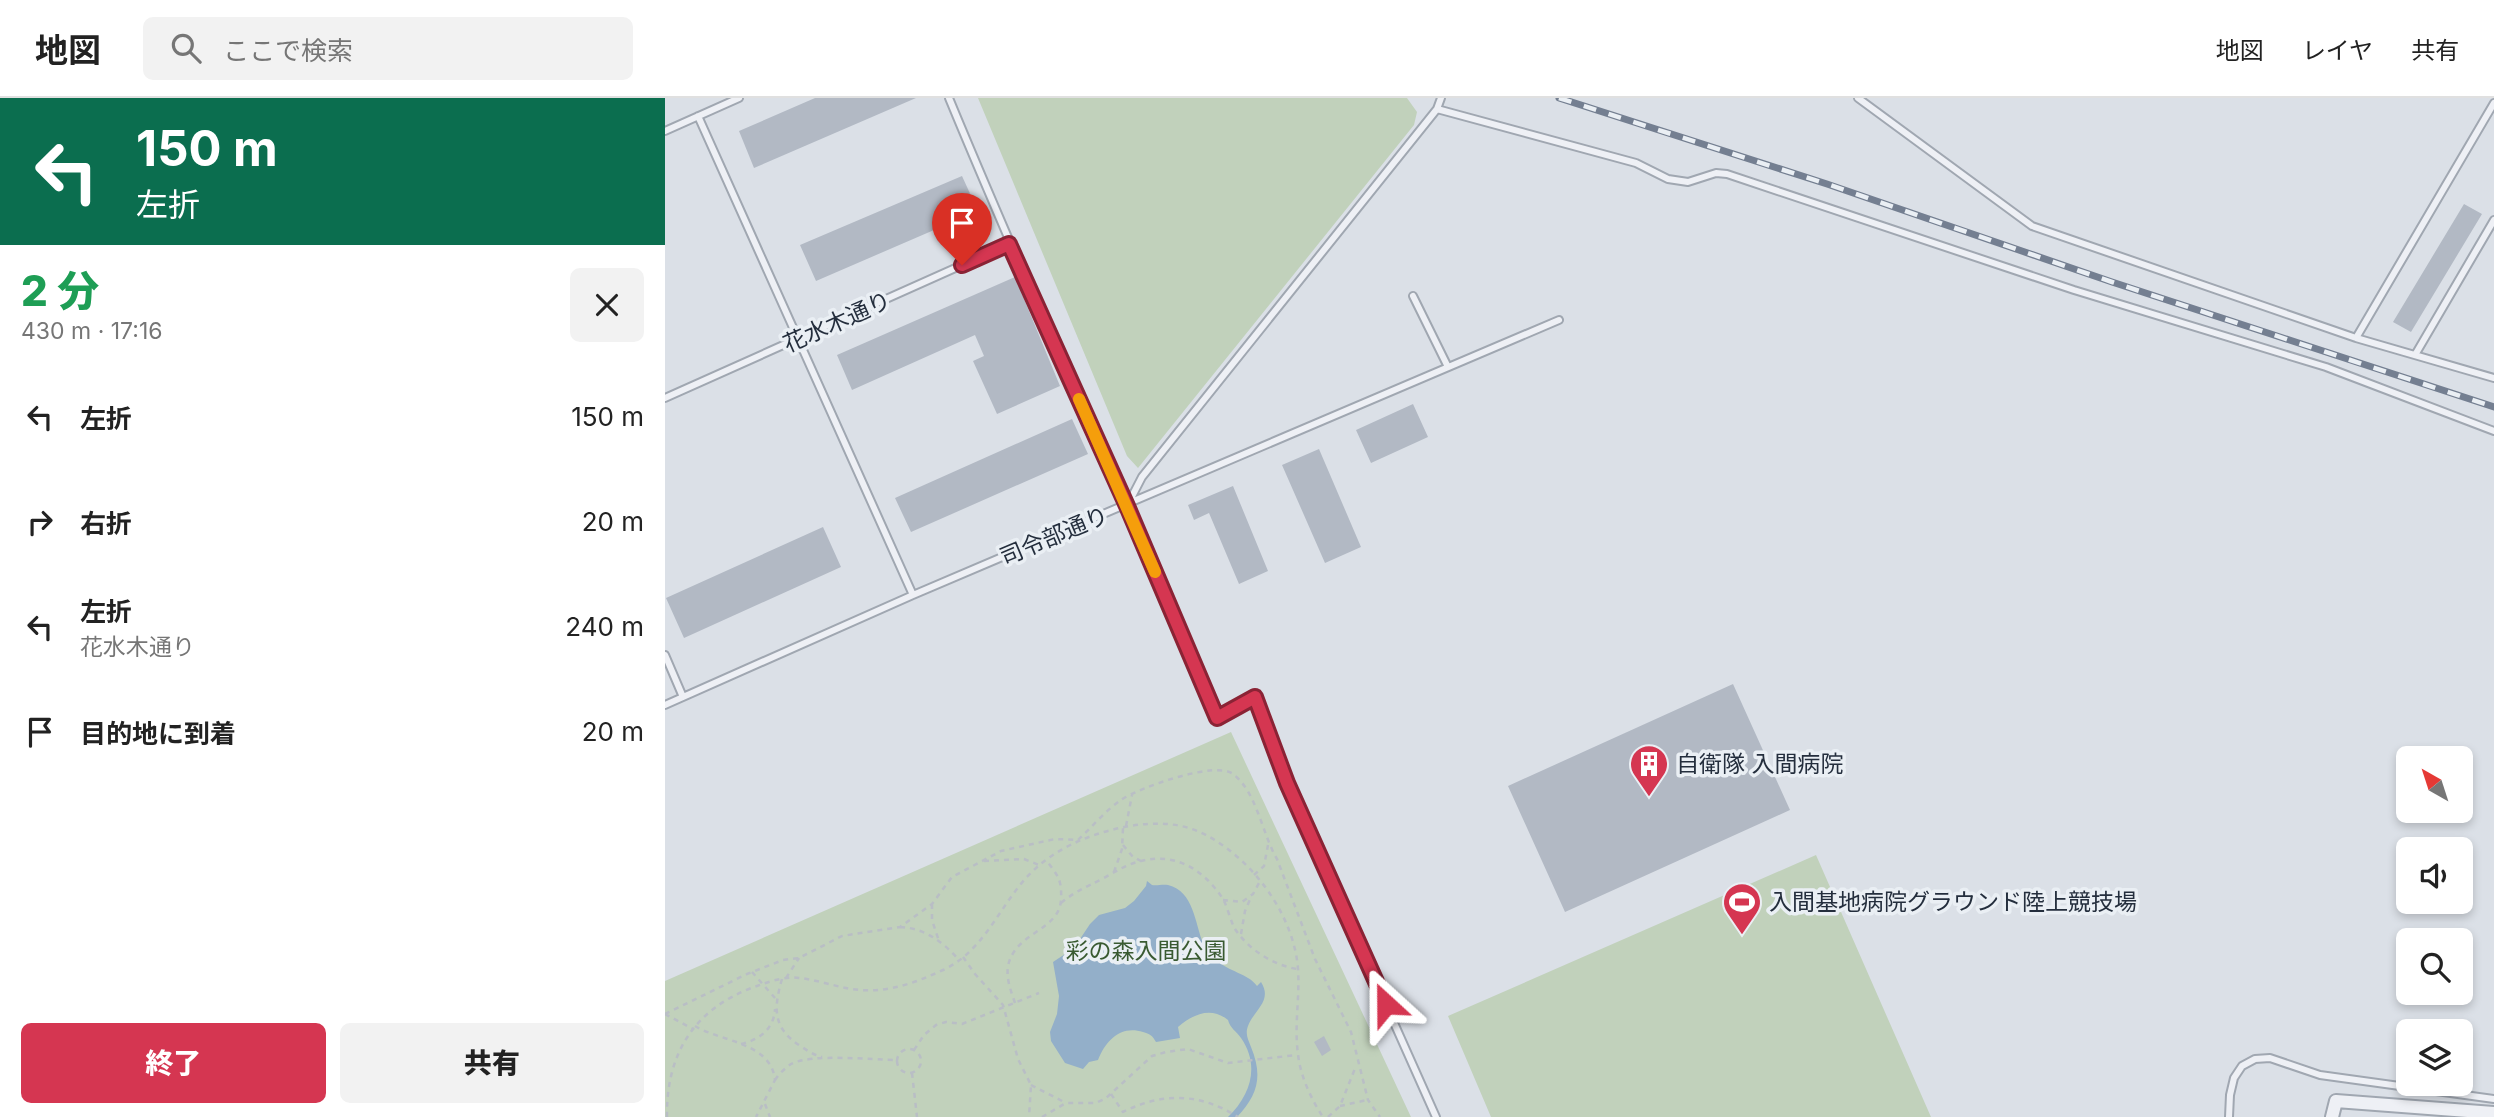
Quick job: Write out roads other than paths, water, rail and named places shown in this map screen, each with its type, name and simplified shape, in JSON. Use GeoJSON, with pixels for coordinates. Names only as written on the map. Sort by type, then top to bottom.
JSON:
{"type":"FeatureCollection","features":[{"type":"Feature","properties":{"kind":"street"},"geometry":{"type":"LineString","coordinates":[[2332,1117],[2336,1101],[2494,1113]]}},
{"type":"Feature","properties":{"kind":"lane"},"geometry":{"type":"LineString","coordinates":[[665,131],[739,98]]}},
{"type":"Feature","properties":{"kind":"lane"},"geometry":{"type":"LineString","coordinates":[[949,98],[1009,244],[1127,506],[1217,718],[1255,697],[1287,783],[1436,1117]]}},
{"type":"Feature","properties":{"kind":"lane"},"geometry":{"type":"LineString","coordinates":[[1127,506],[1142,477],[1437,110],[1441,98]]}},
{"type":"Feature","properties":{"kind":"lane"},"geometry":{"type":"LineString","coordinates":[[1858,98],[2032,226],[2356,338],[2494,379]]}},
{"type":"Feature","properties":{"kind":"lane"},"geometry":{"type":"LineString","coordinates":[[2356,338],[2494,103]]}},
{"type":"Feature","properties":{"kind":"lane"},"geometry":{"type":"LineString","coordinates":[[1437,110],[1636,163],[1668,179],[1688,182],[1716,173],[1727,174],[2074,290],[2326,367],[2494,431]]}},
{"type":"Feature","properties":{"kind":"lane"},"geometry":{"type":"LineString","coordinates":[[698,116],[913,595]]}},
{"type":"Feature","properties":{"kind":"lane"},"geometry":{"type":"LineString","coordinates":[[2415,355],[2494,220]]}},
{"type":"Feature","properties":{"kind":"lane","name":"花水木通り"},"geometry":{"type":"LineString","coordinates":[[665,398],[1009,244]]}},
{"type":"Feature","properties":{"kind":"lane"},"geometry":{"type":"LineString","coordinates":[[1413,296],[1448,367]]}},
{"type":"Feature","properties":{"kind":"lane","name":"司令部通り"},"geometry":{"type":"LineString","coordinates":[[665,705],[913,595],[1559,320]]}},
{"type":"Feature","properties":{"kind":"lane"},"geometry":{"type":"LineString","coordinates":[[665,655],[683,697]]}},
{"type":"Feature","properties":{"kind":"lane"},"geometry":{"type":"LineString","coordinates":[[2229,1117],[2234,1078],[2242,1066],[2255,1059],[2270,1058],[2320,1075],[2494,1099]]}},
{"type":"Feature","properties":{"kind":"water"},"geometry":{"type":"Polygon","coordinates":[[[1147,881],[1152,885],[1177,888],[1192,909],[1203,943],[1209,952],[1222,964],[1249,978],[1257,986],[1261,982],[1264,989],[1264,1000],[1247,1032],[1257,1067],[1256,1085],[1250,1101],[1237,1117],[1228,1117],[1247,1089],[1250,1059],[1247,1048],[1228,1020],[1215,1013],[1202,1013],[1190,1018],[1178,1027],[1180,1038],[1156,1042],[1151,1035],[1143,1032],[1135,1030],[1121,1033],[1105,1046],[1098,1060],[1089,1062],[1083,1069],[1065,1063],[1051,1041],[1050,1032],[1057,1014],[1059,996],[1053,962],[1074,948],[1099,915],[1125,908],[1134,901],[1147,881]]]}},
{"type":"Feature","properties":{"kind":"railway"},"geometry":{"type":"LineString","coordinates":[[1559,98],[1827,184],[2112,282],[2494,407]]}},
{"type":"Feature","properties":{"kind":"place","name":"自衛隊 入間病院"},"geometry":{"type":"Point","coordinates":[1649,798]}},
{"type":"Feature","properties":{"kind":"place","name":"入間基地病院グラウンド陸上競技場"},"geometry":{"type":"Point","coordinates":[1742,936]}},
{"type":"Feature","properties":{"kind":"park label","name":"彩の森入間公園"},"geometry":{"type":"Point","coordinates":[1146,951]}}]}
